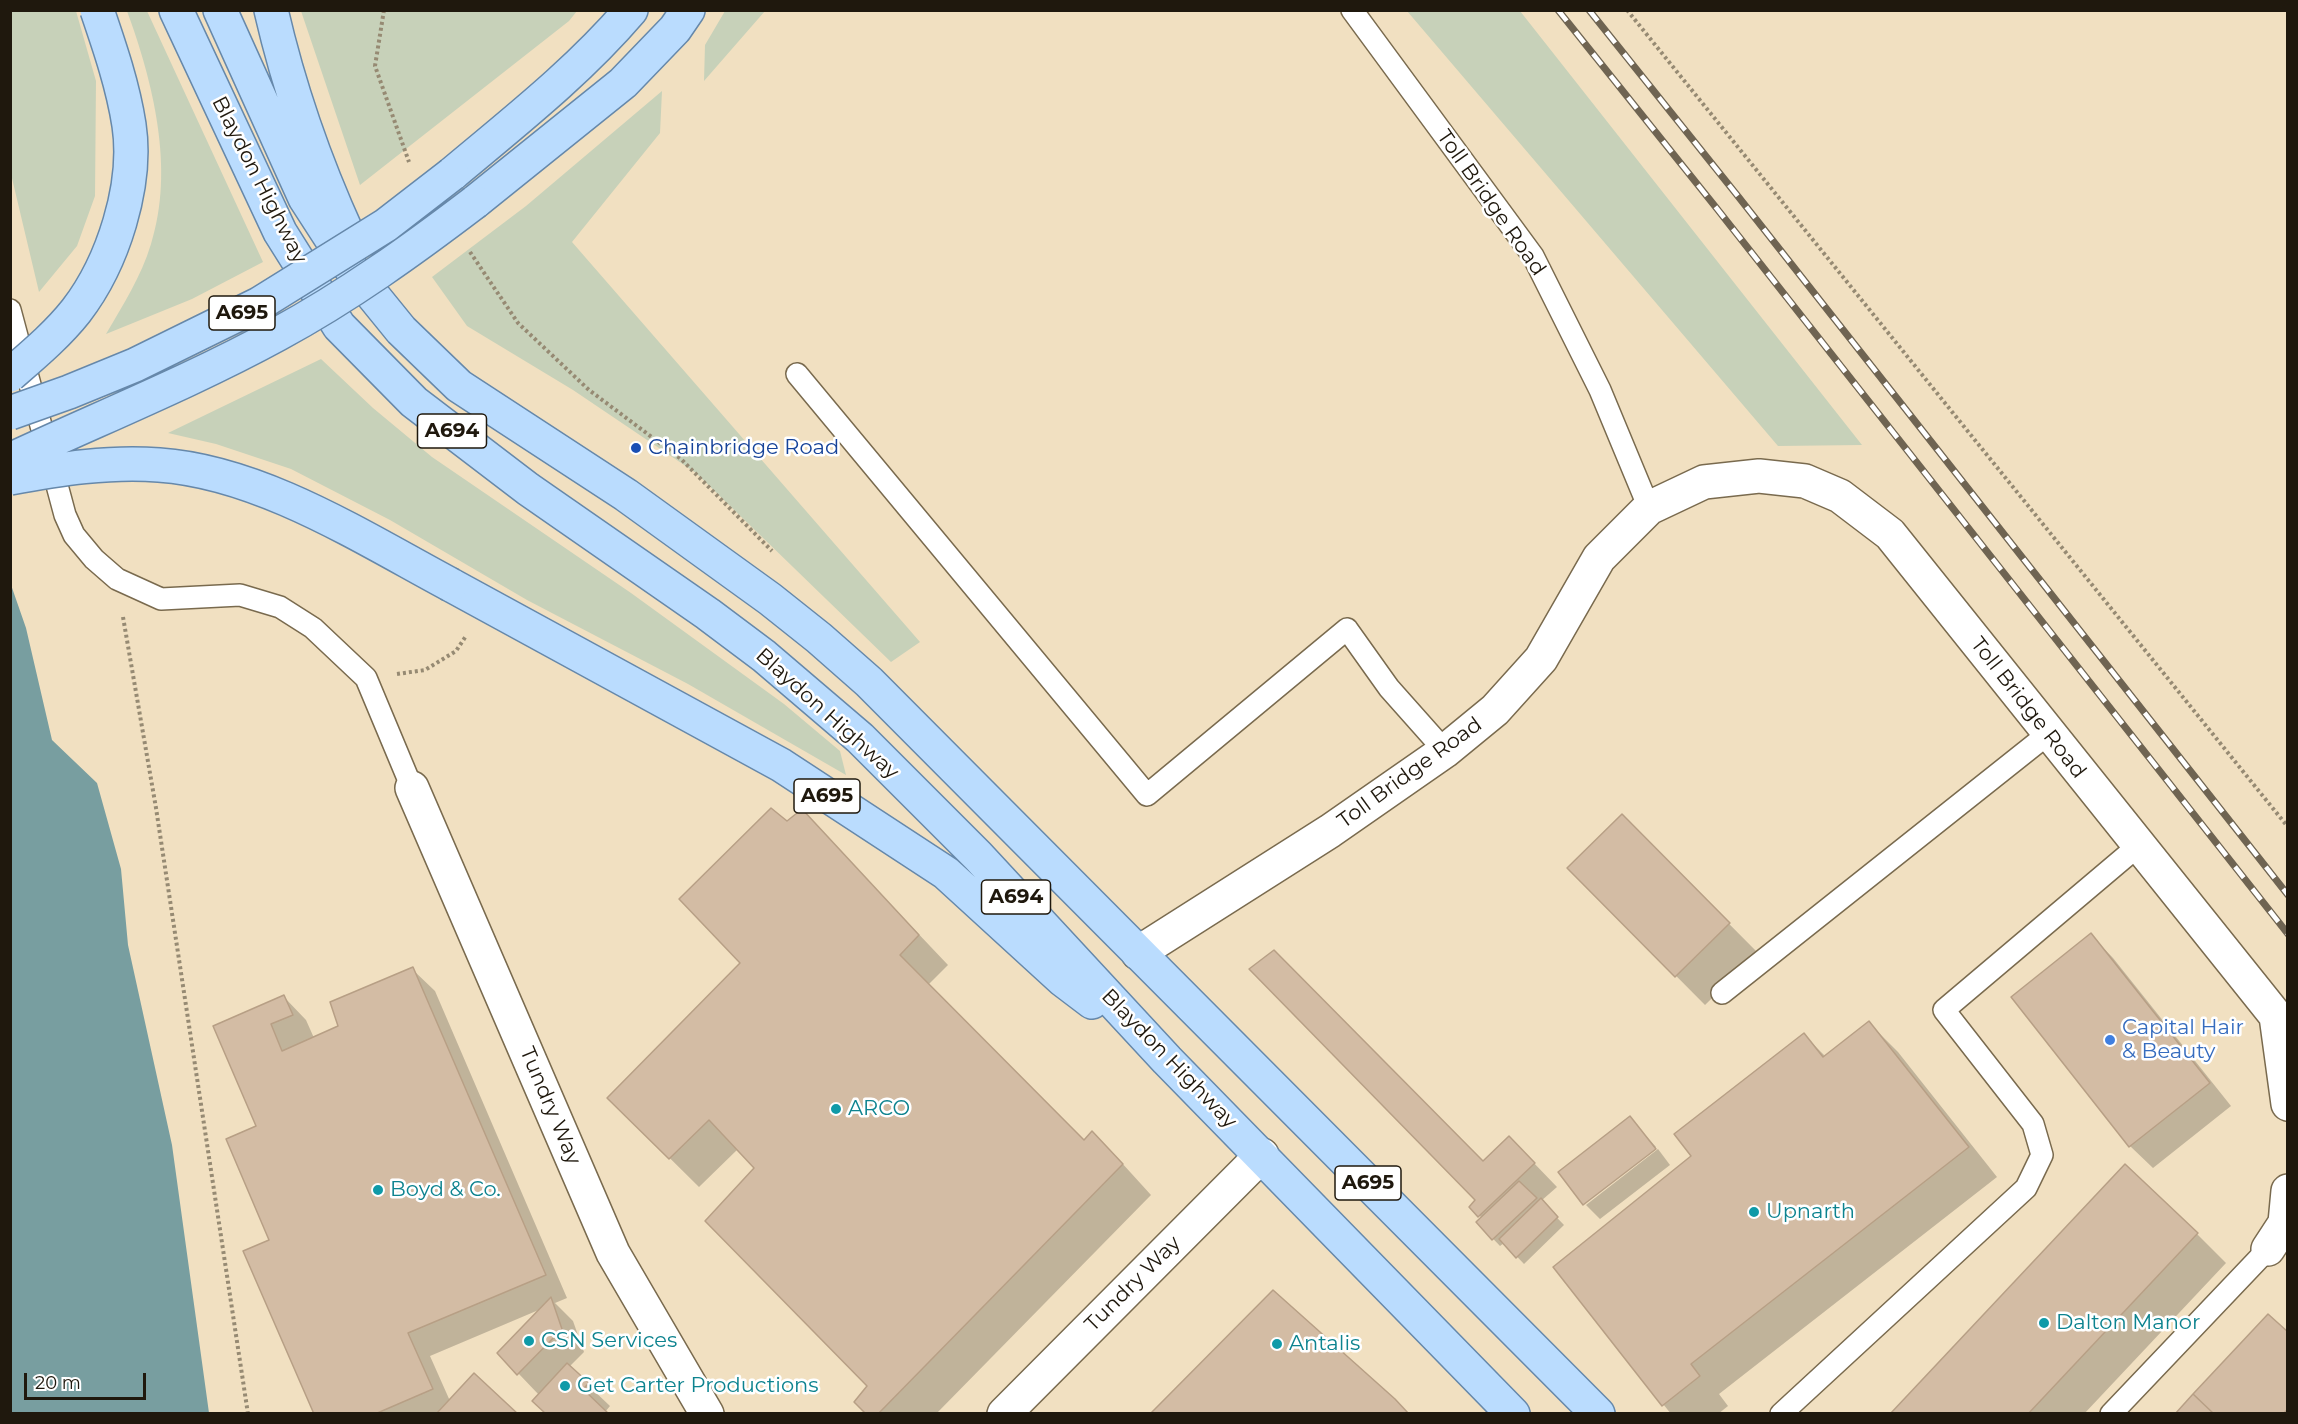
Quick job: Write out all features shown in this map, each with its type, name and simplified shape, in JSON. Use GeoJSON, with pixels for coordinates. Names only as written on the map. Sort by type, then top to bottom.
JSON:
{"type":"FeatureCollection","features":[{"type":"Feature","properties":{"kind":"main road"},"geometry":{"type":"LineString","coordinates":[[10,375],[54,337],[77,310],[110,251],[125,205],[130,164],[130,127],[121,85],[96,10]]}},
{"type":"Feature","properties":{"kind":"main road","name":"Blaydon Highway"},"geometry":{"type":"LineString","coordinates":[[176,10],[280,232],[339,326],[414,402],[528,489],[708,614],[764,656],[860,738],[978,856],[1167,1060],[1513,1413]]}},
{"type":"Feature","properties":{"kind":"main road","name":"A695"},"geometry":{"type":"LineString","coordinates":[[220,10],[305,198],[349,266],[401,330],[459,386],[626,495],[770,599],[819,638],[868,682],[1598,1413]]}},
{"type":"Feature","properties":{"kind":"main road","name":"A695"},"geometry":{"type":"LineString","coordinates":[[271,10],[284,64],[323,180],[358,257],[401,330]]}},
{"type":"Feature","properties":{"kind":"main road","name":"A695"},"geometry":{"type":"LineString","coordinates":[[10,413],[135,365],[259,304],[325,265],[386,225],[452,174],[606,40],[631,10]]}},
{"type":"Feature","properties":{"kind":"main road"},"geometry":{"type":"LineString","coordinates":[[10,460],[164,390],[278,334],[347,294],[475,202],[623,83],[675,29],[688,10]]}},
{"type":"Feature","properties":{"kind":"main road","name":"A695"},"geometry":{"type":"LineString","coordinates":[[10,478],[120,464],[161,465],[211,473],[255,486],[308,509],[781,765],[946,873],[1063,980],[1167,1060]]}},
{"type":"Feature","properties":{"kind":"street","name":"Toll Bridge Road"},"geometry":{"type":"LineString","coordinates":[[1138,953],[1329,831],[1445,751],[1495,710],[1541,658],[1599,558],[1649,508],[1704,482],[1759,476],[1805,481],[1840,496],[1890,534],[2276,1017],[2288,1104]]}},
{"type":"Feature","properties":{"kind":"street","name":"Tundry Way"},"geometry":{"type":"LineString","coordinates":[[412,788],[613,1253],[706,1413]]}},
{"type":"Feature","properties":{"kind":"street","name":"Tundry Way"},"geometry":{"type":"LineString","coordinates":[[1004,1413],[1262,1155]]}},
{"type":"Feature","properties":{"kind":"street"},"geometry":{"type":"LineString","coordinates":[[2280,1232],[2288,1191]]}},
{"type":"Feature","properties":{"kind":"lane","name":"Toll Bridge Road"},"geometry":{"type":"LineString","coordinates":[[1352,10],[1533,256],[1600,390],[1649,508]]}},
{"type":"Feature","properties":{"kind":"lane"},"geometry":{"type":"LineString","coordinates":[[10,310],[65,515],[74,535],[94,559],[117,579],[161,599],[240,595],[280,607],[313,628],[366,678],[412,788]]}},
{"type":"Feature","properties":{"kind":"lane"},"geometry":{"type":"LineString","coordinates":[[797,374],[1147,795],[1347,629],[1389,688],[1445,751]]}},
{"type":"Feature","properties":{"kind":"lane"},"geometry":{"type":"LineString","coordinates":[[1722,993],[2048,734]]}},
{"type":"Feature","properties":{"kind":"lane"},"geometry":{"type":"LineString","coordinates":[[1781,1413],[2026,1188],[2042,1155],[2033,1124],[1944,1010],[2138,846]]}},
{"type":"Feature","properties":{"kind":"lane"},"geometry":{"type":"LineString","coordinates":[[2111,1413],[2280,1232]]}},
{"type":"Feature","properties":{"kind":"path"},"geometry":{"type":"LineString","coordinates":[[384,10],[375,66],[406,159],[413,168]]}},
{"type":"Feature","properties":{"kind":"path"},"geometry":{"type":"LineString","coordinates":[[1627,10],[2288,828]]}},
{"type":"Feature","properties":{"kind":"path"},"geometry":{"type":"LineString","coordinates":[[464,243],[518,324],[589,390],[681,459],[775,554]]}},
{"type":"Feature","properties":{"kind":"path"},"geometry":{"type":"LineString","coordinates":[[117,579],[156,808],[248,1413]]}},
{"type":"Feature","properties":{"kind":"path"},"geometry":{"type":"LineString","coordinates":[[366,678],[425,670],[456,651],[487,605]]}},
{"type":"Feature","properties":{"kind":"green space"},"geometry":{"type":"Polygon","coordinates":[[[301,10],[577,11],[569,21],[360,185],[301,10]]]}},
{"type":"Feature","properties":{"kind":"green space"},"geometry":{"type":"Polygon","coordinates":[[[10,11],[76,11],[96,81],[95,196],[77,246],[39,292],[11,174],[10,11]]]}},
{"type":"Feature","properties":{"kind":"green space"},"geometry":{"type":"Polygon","coordinates":[[[127,11],[147,11],[263,262],[192,299],[106,334],[147,256],[158,215],[161,186],[158,126],[145,67],[127,11]]]}},
{"type":"Feature","properties":{"kind":"green space"},"geometry":{"type":"Polygon","coordinates":[[[725,11],[765,11],[704,81],[705,45],[725,11]]]}},
{"type":"Feature","properties":{"kind":"green space"},"geometry":{"type":"Polygon","coordinates":[[[1407,11],[1520,11],[1862,445],[1778,446],[1407,11]]]}},
{"type":"Feature","properties":{"kind":"green space"},"geometry":{"type":"Polygon","coordinates":[[[662,91],[660,133],[572,242],[920,642],[891,662],[696,473],[573,390],[467,326],[432,277],[526,206],[662,91]]]}},
{"type":"Feature","properties":{"kind":"green space"},"geometry":{"type":"Polygon","coordinates":[[[321,359],[373,408],[432,457],[631,593],[784,704],[840,751],[846,775],[688,684],[527,600],[390,520],[291,469],[216,444],[168,433],[321,359]]]}},
{"type":"Feature","properties":{"kind":"water"},"geometry":{"type":"Polygon","coordinates":[[[10,582],[26,628],[52,740],[97,783],[121,869],[128,945],[172,1145],[209,1413],[11,1413],[10,582]]]}},
{"type":"Feature","properties":{"kind":"building","name":"ARCO"},"geometry":{"type":"Polygon","coordinates":[[[771,808],[787,821],[802,809],[919,935],[900,955],[1084,1140],[1092,1131],[1123,1164],[878,1414],[866,1414],[854,1402],[867,1386],[705,1221],[754,1168],[709,1120],[669,1159],[607,1098],[740,963],[679,899],[771,808]]]}},
{"type":"Feature","properties":{"kind":"building"},"geometry":{"type":"Polygon","coordinates":[[[1622,814],[1730,923],[1675,977],[1567,868],[1622,814]]]}},
{"type":"Feature","properties":{"kind":"building","name":"Capital Hair & Beauty"},"geometry":{"type":"Polygon","coordinates":[[[2091,933],[2210,1083],[2129,1147],[2011,997],[2091,933]]]}},
{"type":"Feature","properties":{"kind":"building"},"geometry":{"type":"Polygon","coordinates":[[[1274,950],[1483,1161],[1509,1136],[1535,1163],[1478,1217],[1469,1207],[1475,1200],[1249,969],[1274,950]]]}},
{"type":"Feature","properties":{"kind":"building","name":"Boyd & Co."},"geometry":{"type":"Polygon","coordinates":[[[413,967],[546,1275],[408,1333],[433,1389],[375,1414],[314,1414],[243,1251],[269,1240],[226,1139],[256,1126],[213,1026],[284,995],[293,1015],[271,1024],[282,1051],[338,1026],[330,1002],[413,967]]]}},
{"type":"Feature","properties":{"kind":"building","name":"Upnarth"},"geometry":{"type":"Polygon","coordinates":[[[1869,1021],[1969,1147],[1691,1364],[1700,1376],[1662,1406],[1553,1267],[1691,1156],[1674,1134],[1804,1033],[1823,1057],[1869,1021]]]}},
{"type":"Feature","properties":{"kind":"building"},"geometry":{"type":"Polygon","coordinates":[[[1630,1116],[1656,1149],[1583,1205],[1558,1172],[1630,1116]]]}},
{"type":"Feature","properties":{"kind":"building","name":"Dalton Manor"},"geometry":{"type":"Polygon","coordinates":[[[2125,1164],[2198,1233],[2028,1414],[1890,1414],[2125,1164]]]}},
{"type":"Feature","properties":{"kind":"building"},"geometry":{"type":"Polygon","coordinates":[[[1519,1181],[1537,1198],[1492,1240],[1476,1222],[1519,1181]]]}},
{"type":"Feature","properties":{"kind":"building"},"geometry":{"type":"Polygon","coordinates":[[[1541,1198],[1558,1217],[1516,1258],[1499,1239],[1541,1198]]]}},
{"type":"Feature","properties":{"kind":"building","name":"Antalis"},"geometry":{"type":"Polygon","coordinates":[[[1273,1290],[1395,1399],[1409,1414],[1150,1414],[1273,1290]]]}},
{"type":"Feature","properties":{"kind":"building","name":"CSN Services"},"geometry":{"type":"Polygon","coordinates":[[[551,1297],[562,1329],[517,1375],[497,1353],[551,1297]]]}},
{"type":"Feature","properties":{"kind":"building"},"geometry":{"type":"Polygon","coordinates":[[[2268,1314],[2288,1332],[2288,1409],[2283,1414],[2214,1414],[2193,1394],[2268,1314]]]}},
{"type":"Feature","properties":{"kind":"building","name":"Get Carter Productions"},"geometry":{"type":"Polygon","coordinates":[[[567,1363],[589,1383],[583,1389],[609,1414],[546,1414],[532,1401],[567,1363]]]}},
{"type":"Feature","properties":{"kind":"building"},"geometry":{"type":"Polygon","coordinates":[[[474,1373],[518,1414],[436,1414],[474,1373]]]}},
{"type":"Feature","properties":{"kind":"building"},"geometry":{"type":"Polygon","coordinates":[[[2193,1394],[2214,1414],[2175,1414],[2193,1394]]]}},
{"type":"Feature","properties":{"kind":"railway"},"geometry":{"type":"LineString","coordinates":[[1558,10],[2288,934]]}},
{"type":"Feature","properties":{"kind":"railway"},"geometry":{"type":"LineString","coordinates":[[1589,10],[2288,895]]}},
{"type":"Feature","properties":{"kind":"place","name":"Chainbridge Road"},"geometry":{"type":"Point","coordinates":[636,448]}},
{"type":"Feature","properties":{"kind":"place","name":"Capital Hair & Beauty"},"geometry":{"type":"Point","coordinates":[2110,1040]}},
{"type":"Feature","properties":{"kind":"place","name":"ARCO"},"geometry":{"type":"Point","coordinates":[836,1109]}},
{"type":"Feature","properties":{"kind":"place","name":"Boyd & Co."},"geometry":{"type":"Point","coordinates":[378,1190]}},
{"type":"Feature","properties":{"kind":"place","name":"Upnarth"},"geometry":{"type":"Point","coordinates":[1754,1212]}},
{"type":"Feature","properties":{"kind":"place","name":"Dalton Manor"},"geometry":{"type":"Point","coordinates":[2044,1323]}},
{"type":"Feature","properties":{"kind":"place","name":"CSN Services"},"geometry":{"type":"Point","coordinates":[529,1341]}},
{"type":"Feature","properties":{"kind":"place","name":"Antalis"},"geometry":{"type":"Point","coordinates":[1277,1344]}},
{"type":"Feature","properties":{"kind":"place","name":"Get Carter Productions"},"geometry":{"type":"Point","coordinates":[565,1386]}}]}
